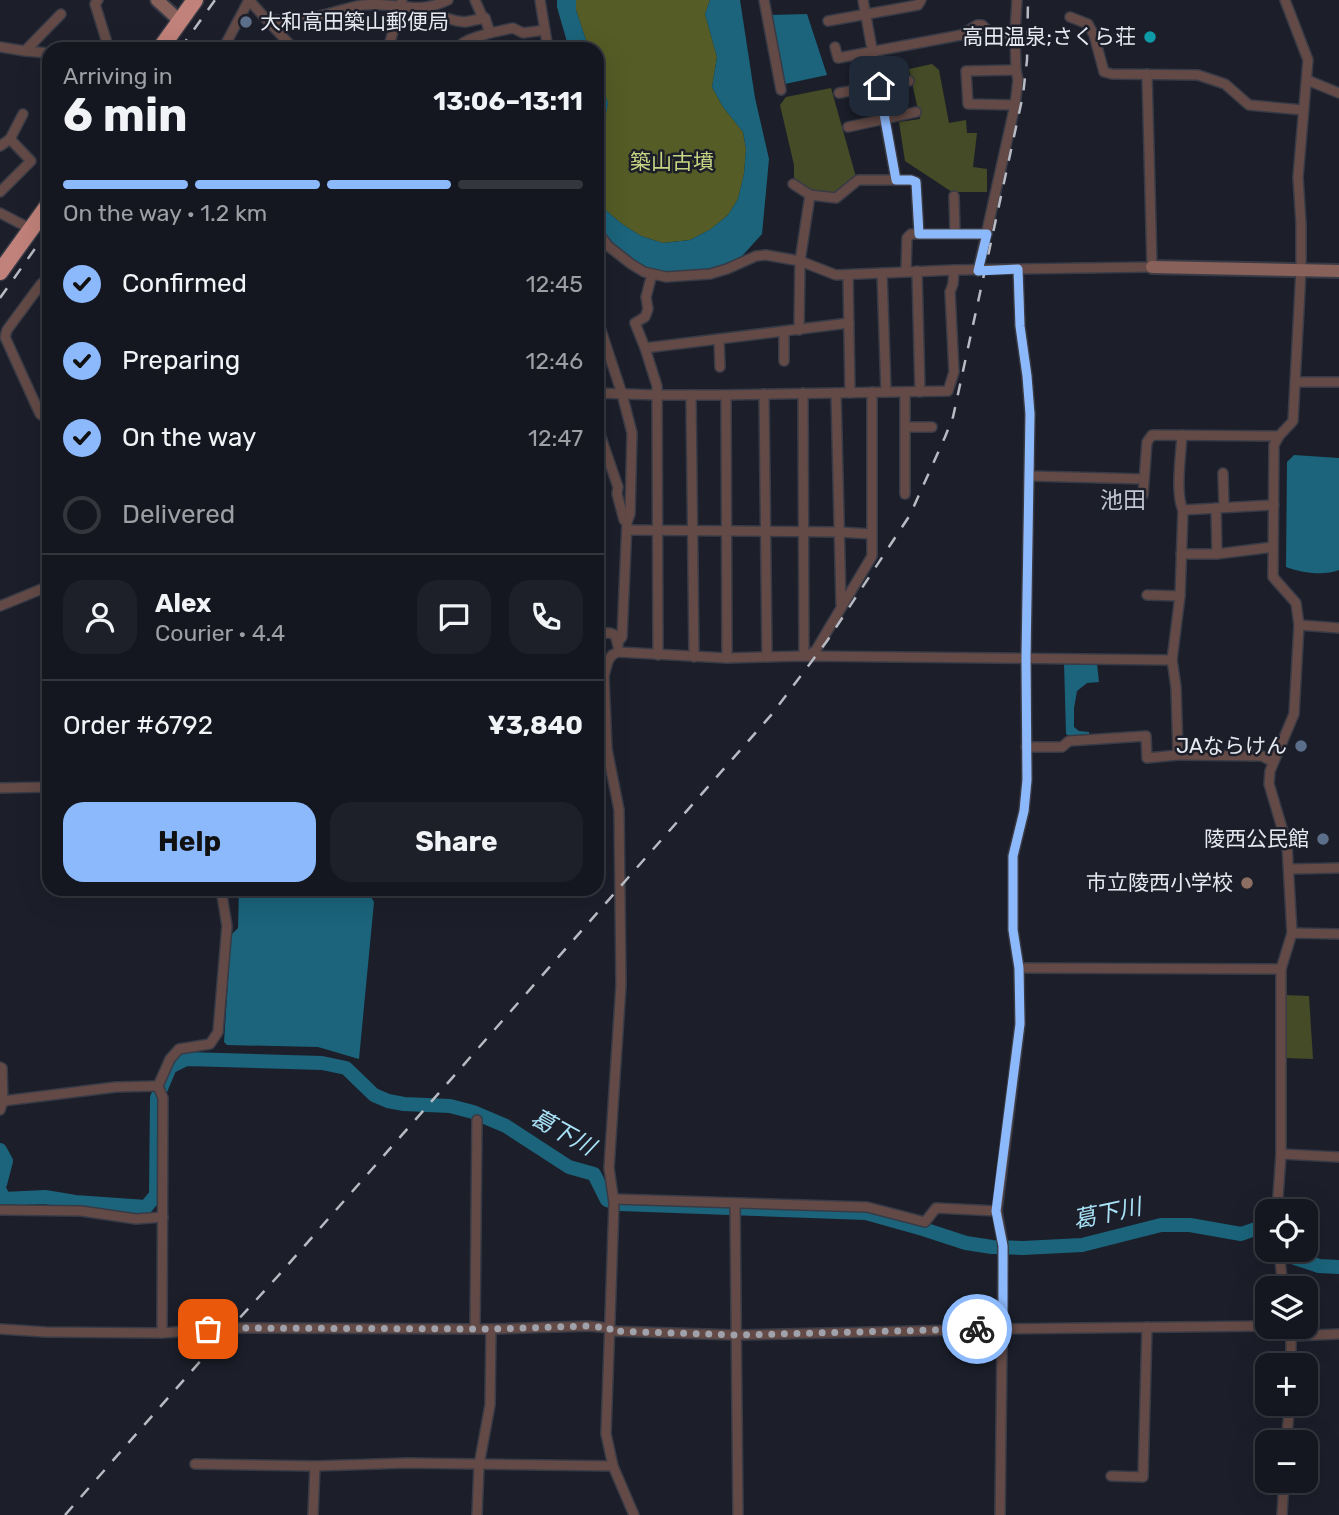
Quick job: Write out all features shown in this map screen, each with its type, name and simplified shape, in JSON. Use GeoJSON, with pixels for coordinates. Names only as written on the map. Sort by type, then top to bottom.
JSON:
{"type":"FeatureCollection","features":[{"type":"Feature","properties":{"kind":"highway"},"geometry":{"type":"LineString","coordinates":[[165,42],[195,0]]}},
{"type":"Feature","properties":{"kind":"highway"},"geometry":{"type":"LineString","coordinates":[[0,272],[42,214]]}},
{"type":"Feature","properties":{"kind":"street"},"geometry":{"type":"LineString","coordinates":[[98,0],[95,4],[107,42]]}},
{"type":"Feature","properties":{"kind":"street"},"geometry":{"type":"LineString","coordinates":[[157,0],[180,21]]}},
{"type":"Feature","properties":{"kind":"street"},"geometry":{"type":"LineString","coordinates":[[227,42],[249,0],[287,42]]}},
{"type":"Feature","properties":{"kind":"street"},"geometry":{"type":"LineString","coordinates":[[416,9],[448,0]]}},
{"type":"Feature","properties":{"kind":"street"},"geometry":{"type":"LineString","coordinates":[[475,0],[490,33]]}},
{"type":"Feature","properties":{"kind":"street"},"geometry":{"type":"LineString","coordinates":[[540,0],[547,42]]}},
{"type":"Feature","properties":{"kind":"street"},"geometry":{"type":"LineString","coordinates":[[764,0],[781,90]]}},
{"type":"Feature","properties":{"kind":"street"},"geometry":{"type":"LineString","coordinates":[[863,0],[896,180]]}},
{"type":"Feature","properties":{"kind":"street"},"geometry":{"type":"LineString","coordinates":[[828,20],[918,5],[921,0]]}},
{"type":"Feature","properties":{"kind":"street"},"geometry":{"type":"LineString","coordinates":[[978,271],[1015,106],[1018,80],[1015,33],[1017,0]]}},
{"type":"Feature","properties":{"kind":"street"},"geometry":{"type":"LineString","coordinates":[[1278,1199],[1281,1154],[1281,969],[1292,933],[1287,845],[1269,784],[1273,762],[1294,714],[1299,625],[1296,603],[1273,577],[1275,445],[1279,436],[1293,421],[1301,270],[1298,177],[1308,60],[1285,0]]}},
{"type":"Feature","properties":{"kind":"street"},"geometry":{"type":"LineString","coordinates":[[267,20],[305,19],[365,2],[402,3],[421,12],[457,21],[485,18]]}},
{"type":"Feature","properties":{"kind":"street"},"geometry":{"type":"LineString","coordinates":[[391,42],[402,3]]}},
{"type":"Feature","properties":{"kind":"street"},"geometry":{"type":"LineString","coordinates":[[25,51],[61,14]]}},
{"type":"Feature","properties":{"kind":"street"},"geometry":{"type":"LineString","coordinates":[[1070,17],[1088,24],[1094,35],[1104,72],[1198,75],[1225,84],[1249,105],[1303,110]]}},
{"type":"Feature","properties":{"kind":"street"},"geometry":{"type":"LineString","coordinates":[[835,47],[838,58],[961,35],[977,25],[982,25],[990,33],[1015,33]]}},
{"type":"Feature","properties":{"kind":"street"},"geometry":{"type":"LineString","coordinates":[[462,42],[513,28],[523,33],[545,30]]}},
{"type":"Feature","properties":{"kind":"street"},"geometry":{"type":"LineString","coordinates":[[1,49],[42,52]]}},
{"type":"Feature","properties":{"kind":"street"},"geometry":{"type":"LineString","coordinates":[[1015,106],[968,104],[966,71],[1016,69]]}},
{"type":"Feature","properties":{"kind":"street"},"geometry":{"type":"LineString","coordinates":[[1147,74],[1152,267]]}},
{"type":"Feature","properties":{"kind":"street"},"geometry":{"type":"LineString","coordinates":[[1307,80],[1339,93]]}},
{"type":"Feature","properties":{"kind":"street"},"geometry":{"type":"LineString","coordinates":[[839,93],[909,81]]}},
{"type":"Feature","properties":{"kind":"street"},"geometry":{"type":"LineString","coordinates":[[848,127],[916,112]]}},
{"type":"Feature","properties":{"kind":"street"},"geometry":{"type":"LineString","coordinates":[[0,146],[10,139],[23,114]]}},
{"type":"Feature","properties":{"kind":"street"},"geometry":{"type":"LineString","coordinates":[[0,192],[31,160],[10,139]]}},
{"type":"Feature","properties":{"kind":"street"},"geometry":{"type":"LineString","coordinates":[[793,184],[810,195],[836,198],[858,180],[911,180],[916,182],[919,234]]}},
{"type":"Feature","properties":{"kind":"street"},"geometry":{"type":"LineString","coordinates":[[799,330],[800,261],[810,195]]}},
{"type":"Feature","properties":{"kind":"street"},"geometry":{"type":"LineString","coordinates":[[954,196],[955,233]]}},
{"type":"Feature","properties":{"kind":"street"},"geometry":{"type":"LineString","coordinates":[[0,213],[31,229]]}},
{"type":"Feature","properties":{"kind":"street"},"geometry":{"type":"LineString","coordinates":[[906,271],[907,238],[911,234],[987,234]]}},
{"type":"Feature","properties":{"kind":"street"},"geometry":{"type":"LineString","coordinates":[[604,241],[621,257],[644,272],[666,277],[710,274],[756,256],[766,255],[800,261],[836,275],[906,271],[1152,267],[1339,271]]}},
{"type":"Feature","properties":{"kind":"street"},"geometry":{"type":"LineString","coordinates":[[1000,1515],[1003,1246],[996,1211],[1020,1024],[1019,968],[1013,930],[1013,856],[1024,811],[1027,780],[1030,414],[1020,326],[1018,269]]}},
{"type":"Feature","properties":{"kind":"street"},"geometry":{"type":"LineString","coordinates":[[604,393],[726,395],[947,391],[954,372],[950,292],[954,270]]}},
{"type":"Feature","properties":{"kind":"street"},"geometry":{"type":"LineString","coordinates":[[917,271],[920,392]]}},
{"type":"Feature","properties":{"kind":"street"},"geometry":{"type":"LineString","coordinates":[[882,273],[886,392]]}},
{"type":"Feature","properties":{"kind":"street"},"geometry":{"type":"LineString","coordinates":[[652,274],[646,298],[648,309],[645,317],[635,323],[657,386],[658,654]]}},
{"type":"Feature","properties":{"kind":"street"},"geometry":{"type":"LineString","coordinates":[[848,275],[850,393]]}},
{"type":"Feature","properties":{"kind":"street"},"geometry":{"type":"LineString","coordinates":[[42,289],[7,330],[5,337],[42,415]]}},
{"type":"Feature","properties":{"kind":"street"},"geometry":{"type":"LineString","coordinates":[[645,348],[849,323]]}},
{"type":"Feature","properties":{"kind":"street"},"geometry":{"type":"LineString","coordinates":[[784,331],[784,361]]}},
{"type":"Feature","properties":{"kind":"street"},"geometry":{"type":"LineString","coordinates":[[604,339],[632,433],[622,637],[608,662],[604,676]]}},
{"type":"Feature","properties":{"kind":"street"},"geometry":{"type":"LineString","coordinates":[[719,340],[720,367]]}},
{"type":"Feature","properties":{"kind":"street"},"geometry":{"type":"LineString","coordinates":[[1295,382],[1339,382]]}},
{"type":"Feature","properties":{"kind":"street"},"geometry":{"type":"LineString","coordinates":[[806,656],[816,650],[872,556],[872,392]]}},
{"type":"Feature","properties":{"kind":"street"},"geometry":{"type":"LineString","coordinates":[[905,392],[905,494]]}},
{"type":"Feature","properties":{"kind":"street"},"geometry":{"type":"LineString","coordinates":[[803,393],[806,656]]}},
{"type":"Feature","properties":{"kind":"street"},"geometry":{"type":"LineString","coordinates":[[836,393],[841,607]]}},
{"type":"Feature","properties":{"kind":"street"},"geometry":{"type":"LineString","coordinates":[[764,394],[767,657]]}},
{"type":"Feature","properties":{"kind":"street"},"geometry":{"type":"LineString","coordinates":[[691,395],[694,657]]}},
{"type":"Feature","properties":{"kind":"street"},"geometry":{"type":"LineString","coordinates":[[726,395],[727,658]]}},
{"type":"Feature","properties":{"kind":"street"},"geometry":{"type":"LineString","coordinates":[[905,427],[932,427]]}},
{"type":"Feature","properties":{"kind":"street"},"geometry":{"type":"LineString","coordinates":[[1143,495],[1147,442],[1152,435],[1279,436]]}},
{"type":"Feature","properties":{"kind":"street"},"geometry":{"type":"LineString","coordinates":[[1178,755],[1176,687],[1172,660],[1180,596],[1183,510],[1179,503],[1179,473],[1182,435]]}},
{"type":"Feature","properties":{"kind":"street"},"geometry":{"type":"LineString","coordinates":[[604,446],[628,526],[658,531],[871,534]]}},
{"type":"Feature","properties":{"kind":"street"},"geometry":{"type":"LineString","coordinates":[[1217,554],[1223,473]]}},
{"type":"Feature","properties":{"kind":"street"},"geometry":{"type":"LineString","coordinates":[[1030,476],[1144,479]]}},
{"type":"Feature","properties":{"kind":"street"},"geometry":{"type":"LineString","coordinates":[[1183,510],[1274,505]]}},
{"type":"Feature","properties":{"kind":"street"},"geometry":{"type":"LineString","coordinates":[[1181,554],[1217,554],[1273,547]]}},
{"type":"Feature","properties":{"kind":"street"},"geometry":{"type":"LineString","coordinates":[[0,606],[42,589]]}},
{"type":"Feature","properties":{"kind":"street"},"geometry":{"type":"LineString","coordinates":[[1147,595],[1180,596]]}},
{"type":"Feature","properties":{"kind":"street"},"geometry":{"type":"LineString","coordinates":[[1299,625],[1339,628]]}},
{"type":"Feature","properties":{"kind":"street"},"geometry":{"type":"LineString","coordinates":[[604,633],[615,635],[618,647]]}},
{"type":"Feature","properties":{"kind":"street"},"geometry":{"type":"LineString","coordinates":[[618,647],[658,654],[727,658],[806,656],[1172,660]]}},
{"type":"Feature","properties":{"kind":"street"},"geometry":{"type":"LineString","coordinates":[[604,729],[619,810],[621,985],[608,1168],[614,1199],[606,1434],[612,1466],[634,1515]]}},
{"type":"Feature","properties":{"kind":"street"},"geometry":{"type":"LineString","coordinates":[[1026,747],[1062,747],[1069,740],[1146,736],[1147,758],[1178,755],[1262,757],[1273,762]]}},
{"type":"Feature","properties":{"kind":"street"},"geometry":{"type":"LineString","coordinates":[[0,788],[42,787]]}},
{"type":"Feature","properties":{"kind":"street"},"geometry":{"type":"LineString","coordinates":[[1290,869],[1339,868]]}},
{"type":"Feature","properties":{"kind":"street"},"geometry":{"type":"LineString","coordinates":[[162,1333],[163,1098],[158,1086],[170,1059],[179,1049],[210,1044],[218,1032],[227,926],[222,896]]}},
{"type":"Feature","properties":{"kind":"street"},"geometry":{"type":"LineString","coordinates":[[1292,933],[1339,934]]}},
{"type":"Feature","properties":{"kind":"street"},"geometry":{"type":"LineString","coordinates":[[1019,968],[1281,969]]}},
{"type":"Feature","properties":{"kind":"street"},"geometry":{"type":"LineString","coordinates":[[0,1067],[1,1105],[116,1087],[158,1086]]}},
{"type":"Feature","properties":{"kind":"street"},"geometry":{"type":"LineString","coordinates":[[475,1328],[477,1120]]}},
{"type":"Feature","properties":{"kind":"street"},"geometry":{"type":"LineString","coordinates":[[1281,1154],[1339,1157]]}},
{"type":"Feature","properties":{"kind":"street"},"geometry":{"type":"LineString","coordinates":[[614,1199],[867,1207],[925,1222],[936,1208],[996,1211]]}},
{"type":"Feature","properties":{"kind":"street"},"geometry":{"type":"LineString","coordinates":[[735,1203],[738,1515]]}},
{"type":"Feature","properties":{"kind":"street"},"geometry":{"type":"LineString","coordinates":[[0,1210],[81,1211],[136,1219],[163,1217]]}},
{"type":"Feature","properties":{"kind":"street"},"geometry":{"type":"LineString","coordinates":[[0,1329],[162,1333],[230,1328],[491,1329],[589,1326],[610,1330],[737,1335],[1003,1328],[1255,1326]]}},
{"type":"Feature","properties":{"kind":"street"},"geometry":{"type":"LineString","coordinates":[[1111,1476],[1143,1477],[1147,1327]]}},
{"type":"Feature","properties":{"kind":"street"},"geometry":{"type":"LineString","coordinates":[[477,1515],[479,1465],[490,1405],[491,1329]]}},
{"type":"Feature","properties":{"kind":"street"},"geometry":{"type":"LineString","coordinates":[[1318,1335],[1339,1334]]}},
{"type":"Feature","properties":{"kind":"street"},"geometry":{"type":"LineString","coordinates":[[195,1464],[612,1466]]}},
{"type":"Feature","properties":{"kind":"street"},"geometry":{"type":"LineString","coordinates":[[313,1515],[315,1466]]}},
{"type":"Feature","properties":{"kind":"street"},"geometry":{"type":"LineString","coordinates":[[1282,1515],[1283,1493]]}},
{"type":"Feature","properties":{"kind":"green space","name":"築山古墳"},"geometry":{"type":"Polygon","coordinates":[[[576,0],[710,0],[705,14],[717,57],[712,87],[723,107],[743,132],[746,149],[738,199],[728,215],[711,229],[690,240],[663,243],[641,236],[604,209],[604,124],[608,103],[604,91],[604,42],[587,42],[576,10],[576,0]]]}},
{"type":"Feature","properties":{"kind":"green space"},"geometry":{"type":"Polygon","coordinates":[[[932,64],[939,70],[949,123],[966,120],[967,133],[977,133],[973,167],[987,169],[987,192],[952,192],[905,161],[899,122],[920,119],[909,69],[932,64]]]}},
{"type":"Feature","properties":{"kind":"green space"},"geometry":{"type":"Polygon","coordinates":[[[831,88],[856,177],[839,193],[827,196],[809,190],[794,178],[794,165],[780,105],[786,97],[831,88]]]}},
{"type":"Feature","properties":{"kind":"green space"},"geometry":{"type":"Polygon","coordinates":[[[1284,995],[1309,996],[1313,1059],[1285,1058],[1284,995]]]}},
{"type":"Feature","properties":{"kind":"water"},"geometry":{"type":"Polygon","coordinates":[[[557,0],[576,0],[576,10],[587,42],[567,42],[557,0]]]}},
{"type":"Feature","properties":{"kind":"water"},"geometry":{"type":"Polygon","coordinates":[[[710,0],[740,0],[755,98],[769,159],[762,234],[736,261],[716,269],[693,273],[653,273],[631,260],[604,237],[604,209],[641,236],[663,243],[690,240],[711,229],[728,215],[738,199],[744,174],[746,149],[743,132],[723,107],[712,87],[717,57],[705,14],[710,0]]]}},
{"type":"Feature","properties":{"kind":"water"},"geometry":{"type":"Polygon","coordinates":[[[807,14],[827,75],[785,84],[771,15],[807,14]]]}},
{"type":"Feature","properties":{"kind":"water"},"geometry":{"type":"Polygon","coordinates":[[[604,91],[608,103],[604,124],[604,91]]]}},
{"type":"Feature","properties":{"kind":"water"},"geometry":{"type":"Polygon","coordinates":[[[1294,455],[1339,458],[1339,570],[1312,573],[1286,567],[1287,462],[1294,455]]]}},
{"type":"Feature","properties":{"kind":"water"},"geometry":{"type":"Polygon","coordinates":[[[1064,662],[1097,663],[1099,682],[1087,683],[1077,691],[1074,708],[1074,727],[1079,731],[1089,732],[1089,735],[1066,734],[1064,662]]]}},
{"type":"Feature","properties":{"kind":"water"},"geometry":{"type":"Polygon","coordinates":[[[239,896],[370,896],[374,902],[359,1059],[318,1047],[227,1045],[224,1042],[231,935],[238,928],[239,896]]]}},
{"type":"Feature","properties":{"kind":"waterway","name":"葛下川"},"geometry":{"type":"LineString","coordinates":[[0,1191],[4,1199],[45,1197],[146,1207],[156,1195],[157,1098],[170,1067],[186,1059],[322,1063],[346,1068],[374,1095],[388,1101],[450,1106],[506,1126],[569,1167],[594,1174],[607,1200],[620,1204],[866,1213],[966,1243],[992,1247],[1082,1245],[1161,1225],[1190,1225],[1241,1234],[1255,1229]]}},
{"type":"Feature","properties":{"kind":"waterway","name":"葛下川"},"geometry":{"type":"LineString","coordinates":[[0,1150],[6,1161],[0,1184]]}},
{"type":"Feature","properties":{"kind":"waterway","name":"葛下川"},"geometry":{"type":"LineString","coordinates":[[1307,1262],[1339,1267]]}},
{"type":"Feature","properties":{"kind":"railway"},"geometry":{"type":"LineString","coordinates":[[185,42],[215,0]]}},
{"type":"Feature","properties":{"kind":"railway"},"geometry":{"type":"LineString","coordinates":[[65,1515],[772,714],[827,641],[910,515],[953,417],[1023,95],[1027,60],[1028,0]]}},
{"type":"Feature","properties":{"kind":"railway"},"geometry":{"type":"LineString","coordinates":[[0,298],[42,239]]}},
{"type":"Feature","properties":{"kind":"way so far"},"geometry":{"type":"LineString","coordinates":[[208,1329],[491,1329],[589,1326],[610,1328],[610,1331],[737,1335],[977,1329]]}},
{"type":"Feature","properties":{"kind":"place","name":"大和高田築山郵便局"},"geometry":{"type":"Point","coordinates":[246,22]}},
{"type":"Feature","properties":{"kind":"place","name":"高田温泉;さくら荘"},"geometry":{"type":"Point","coordinates":[1150,37]}},
{"type":"Feature","properties":{"kind":"place","name":"JAならけん"},"geometry":{"type":"Point","coordinates":[1301,746]}},
{"type":"Feature","properties":{"kind":"place","name":"陵西公民館"},"geometry":{"type":"Point","coordinates":[1323,839]}},
{"type":"Feature","properties":{"kind":"place","name":"市立陵西小学校"},"geometry":{"type":"Point","coordinates":[1247,883]}},
{"type":"Feature","properties":{"kind":"district","name":"池田"},"geometry":{"type":"Point","coordinates":[1123,500]}},
{"type":"Feature","properties":{"kind":"route"},"geometry":{"type":"LineString","coordinates":[[879,86],[896,180],[916,182],[919,234],[987,234],[978,271],[1018,269],[1020,326],[1030,414],[1027,780],[1024,811],[1013,856],[1013,930],[1019,968],[1020,1024],[996,1211],[1003,1246],[1003,1328],[977,1329]]}}]}
